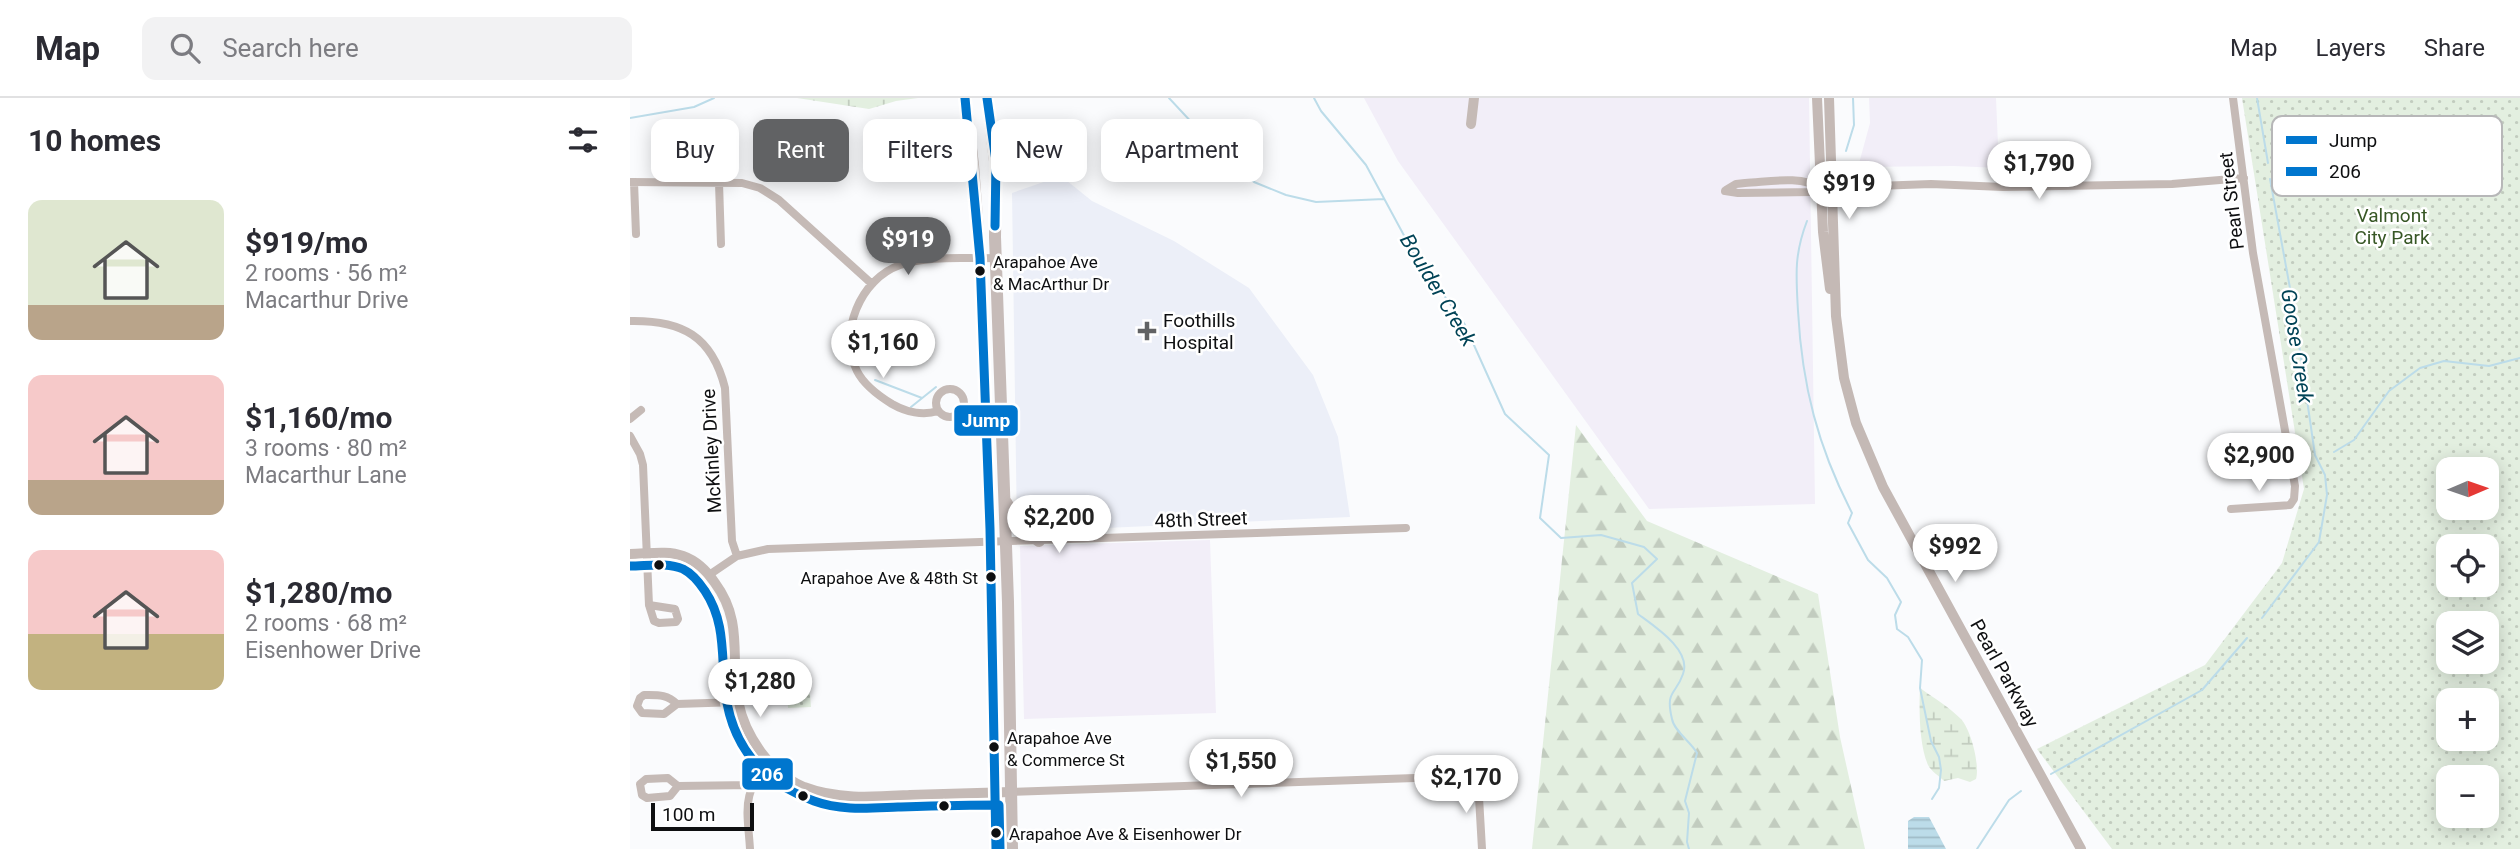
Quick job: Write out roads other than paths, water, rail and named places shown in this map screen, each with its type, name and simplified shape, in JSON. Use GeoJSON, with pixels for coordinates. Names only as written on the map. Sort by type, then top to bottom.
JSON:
{"type":"FeatureCollection","features":[{"type":"Feature","properties":{"kind":"main road"},"geometry":{"type":"LineString","coordinates":[[965,98],[980,258],[990,543],[996,849]]}},
{"type":"Feature","properties":{"kind":"main road"},"geometry":{"type":"LineString","coordinates":[[988,98],[996,161],[996,258],[1005,500],[1012,849]]}},
{"type":"Feature","properties":{"kind":"main road","name":"Pearl Parkway"},"geometry":{"type":"LineString","coordinates":[[1817,98],[1841,358],[1849,398],[1872,464],[2081,849]]}},
{"type":"Feature","properties":{"kind":"main road","name":"Pearl Parkway"},"geometry":{"type":"LineString","coordinates":[[1826,188],[1829,98]]}},
{"type":"Feature","properties":{"kind":"main road"},"geometry":{"type":"LineString","coordinates":[[1005,500],[1020,526],[1039,541]]}},
{"type":"Feature","properties":{"kind":"street"},"geometry":{"type":"LineString","coordinates":[[1471,124],[1474,98]]}},
{"type":"Feature","properties":{"kind":"street","name":"Pearl Street"},"geometry":{"type":"LineString","coordinates":[[2231,509],[2290,505],[2294,499],[2295,486],[2253,253],[2234,98]]}},
{"type":"Feature","properties":{"kind":"street"},"geometry":{"type":"LineString","coordinates":[[1826,188],[1811,182],[1758,182],[1736,184],[1725,191],[1811,192],[1826,188],[1931,184],[1997,187],[2160,184],[2244,178]]}},
{"type":"Feature","properties":{"kind":"street"},"geometry":{"type":"LineString","coordinates":[[636,234],[632,182],[753,185],[770,194],[872,284]]}},
{"type":"Feature","properties":{"kind":"street"},"geometry":{"type":"LineString","coordinates":[[719,183],[721,244]]}},
{"type":"Feature","properties":{"kind":"street"},"geometry":{"type":"LineString","coordinates":[[938,411],[907,411],[872,389],[857,370],[851,347],[854,314],[872,284],[887,271],[908,262],[996,258]]}},
{"type":"Feature","properties":{"kind":"street","name":"McKinley Drive"},"geometry":{"type":"LineString","coordinates":[[630,321],[666,323],[691,334],[702,341],[721,371],[725,388],[732,541],[737,556]]}},
{"type":"Feature","properties":{"kind":"street"},"geometry":{"type":"LineString","coordinates":[[630,419],[641,410]]}},
{"type":"Feature","properties":{"kind":"street"},"geometry":{"type":"LineString","coordinates":[[630,436],[643,465],[649,605]]}},
{"type":"Feature","properties":{"kind":"street","name":"48th Street"},"geometry":{"type":"LineString","coordinates":[[709,575],[737,556],[768,549],[1406,528]]}},
{"type":"Feature","properties":{"kind":"street"},"geometry":{"type":"LineString","coordinates":[[630,554],[683,556],[696,562],[724,595],[733,621],[738,702],[751,737],[774,766],[801,785],[841,796],[1473,776],[1478,780],[1482,849]]}},
{"type":"Feature","properties":{"kind":"street"},"geometry":{"type":"LineString","coordinates":[[677,704],[738,702]]}},
{"type":"Feature","properties":{"kind":"street"},"geometry":{"type":"LineString","coordinates":[[750,849],[747,803],[752,786],[774,766]]}},
{"type":"Feature","properties":{"kind":"street"},"geometry":{"type":"LineString","coordinates":[[678,786],[752,786]]}},
{"type":"Feature","properties":{"kind":"water"},"geometry":{"type":"Polygon","coordinates":[[[1914,817],[1929,817],[1946,849],[1908,849],[1908,821],[1914,817]]]}},
{"type":"Feature","properties":{"kind":"waterway"},"geometry":{"type":"LineString","coordinates":[[630,118],[694,107],[714,98]]}},
{"type":"Feature","properties":{"kind":"waterway"},"geometry":{"type":"LineString","coordinates":[[1169,98],[1223,156],[1254,182],[1286,195],[1316,202],[1384,199]]}},
{"type":"Feature","properties":{"kind":"waterway","name":"Boulder Creek"},"geometry":{"type":"LineString","coordinates":[[1314,98],[1321,111],[1366,165],[1414,254],[1464,323],[1505,414],[1549,455],[1540,518],[1561,538],[1601,535],[1644,547],[1657,559],[1632,583],[1638,614],[1670,640],[1682,656],[1684,665],[1683,674],[1672,694],[1670,710],[1673,723],[1697,753],[1685,801],[1689,813],[1689,849]]}},
{"type":"Feature","properties":{"kind":"waterway"},"geometry":{"type":"LineString","coordinates":[[1846,151],[1854,125],[1853,98]]}},
{"type":"Feature","properties":{"kind":"waterway","name":"Goose Creek"},"geometry":{"type":"LineString","coordinates":[[2257,98],[2268,163]]}},
{"type":"Feature","properties":{"kind":"waterway","name":"Goose Creek"},"geometry":{"type":"LineString","coordinates":[[2270,179],[2272,190]]}},
{"type":"Feature","properties":{"kind":"waterway","name":"Goose Creek"},"geometry":{"type":"LineString","coordinates":[[2262,618],[2319,542],[2327,495],[2325,475],[2315,455],[2294,310],[2273,196]]}},
{"type":"Feature","properties":{"kind":"waterway"},"geometry":{"type":"LineString","coordinates":[[1807,221],[1798,255],[1797,298],[1808,390],[1821,440],[1852,513],[1848,523],[1868,560],[1887,578],[1901,602],[1895,615],[1897,629],[1908,637],[1922,660],[1920,688],[1931,741],[1939,757],[1941,770],[1939,788],[1932,799]]}},
{"type":"Feature","properties":{"kind":"waterway"},"geometry":{"type":"LineString","coordinates":[[2334,452],[2354,440],[2389,391],[2420,368],[2444,361],[2489,366],[2520,358]]}},
{"type":"Feature","properties":{"kind":"waterway"},"geometry":{"type":"LineString","coordinates":[[875,380],[922,398]]}},
{"type":"Feature","properties":{"kind":"waterway"},"geometry":{"type":"LineString","coordinates":[[911,407],[936,387]]}},
{"type":"Feature","properties":{"kind":"waterway","name":"Goose Creek"},"geometry":{"type":"LineString","coordinates":[[2051,774],[2202,690],[2247,638]]}},
{"type":"Feature","properties":{"kind":"waterway","name":"Goose Creek"},"geometry":{"type":"LineString","coordinates":[[1977,849],[2009,800],[2021,791]]}},
{"type":"Feature","properties":{"kind":"place","name":"Arapahoe Ave & MacArthur Dr"},"geometry":{"type":"Point","coordinates":[980,271]}},
{"type":"Feature","properties":{"kind":"place","name":"Foothills Hospital"},"geometry":{"type":"Point","coordinates":[1147,331]}},
{"type":"Feature","properties":{"kind":"place","name":"Arapahoe Ave & 48th St"},"geometry":{"type":"Point","coordinates":[991,577]}},
{"type":"Feature","properties":{"kind":"place","name":"Arapahoe Ave & Commerce St"},"geometry":{"type":"Point","coordinates":[994,747]}},
{"type":"Feature","properties":{"kind":"place","name":"Arapahoe Ave & Eisenhower Dr"},"geometry":{"type":"Point","coordinates":[996,833]}},
{"type":"Feature","properties":{"kind":"park label","name":"Valmont City Park"},"geometry":{"type":"Point","coordinates":[2392,226]}}]}
